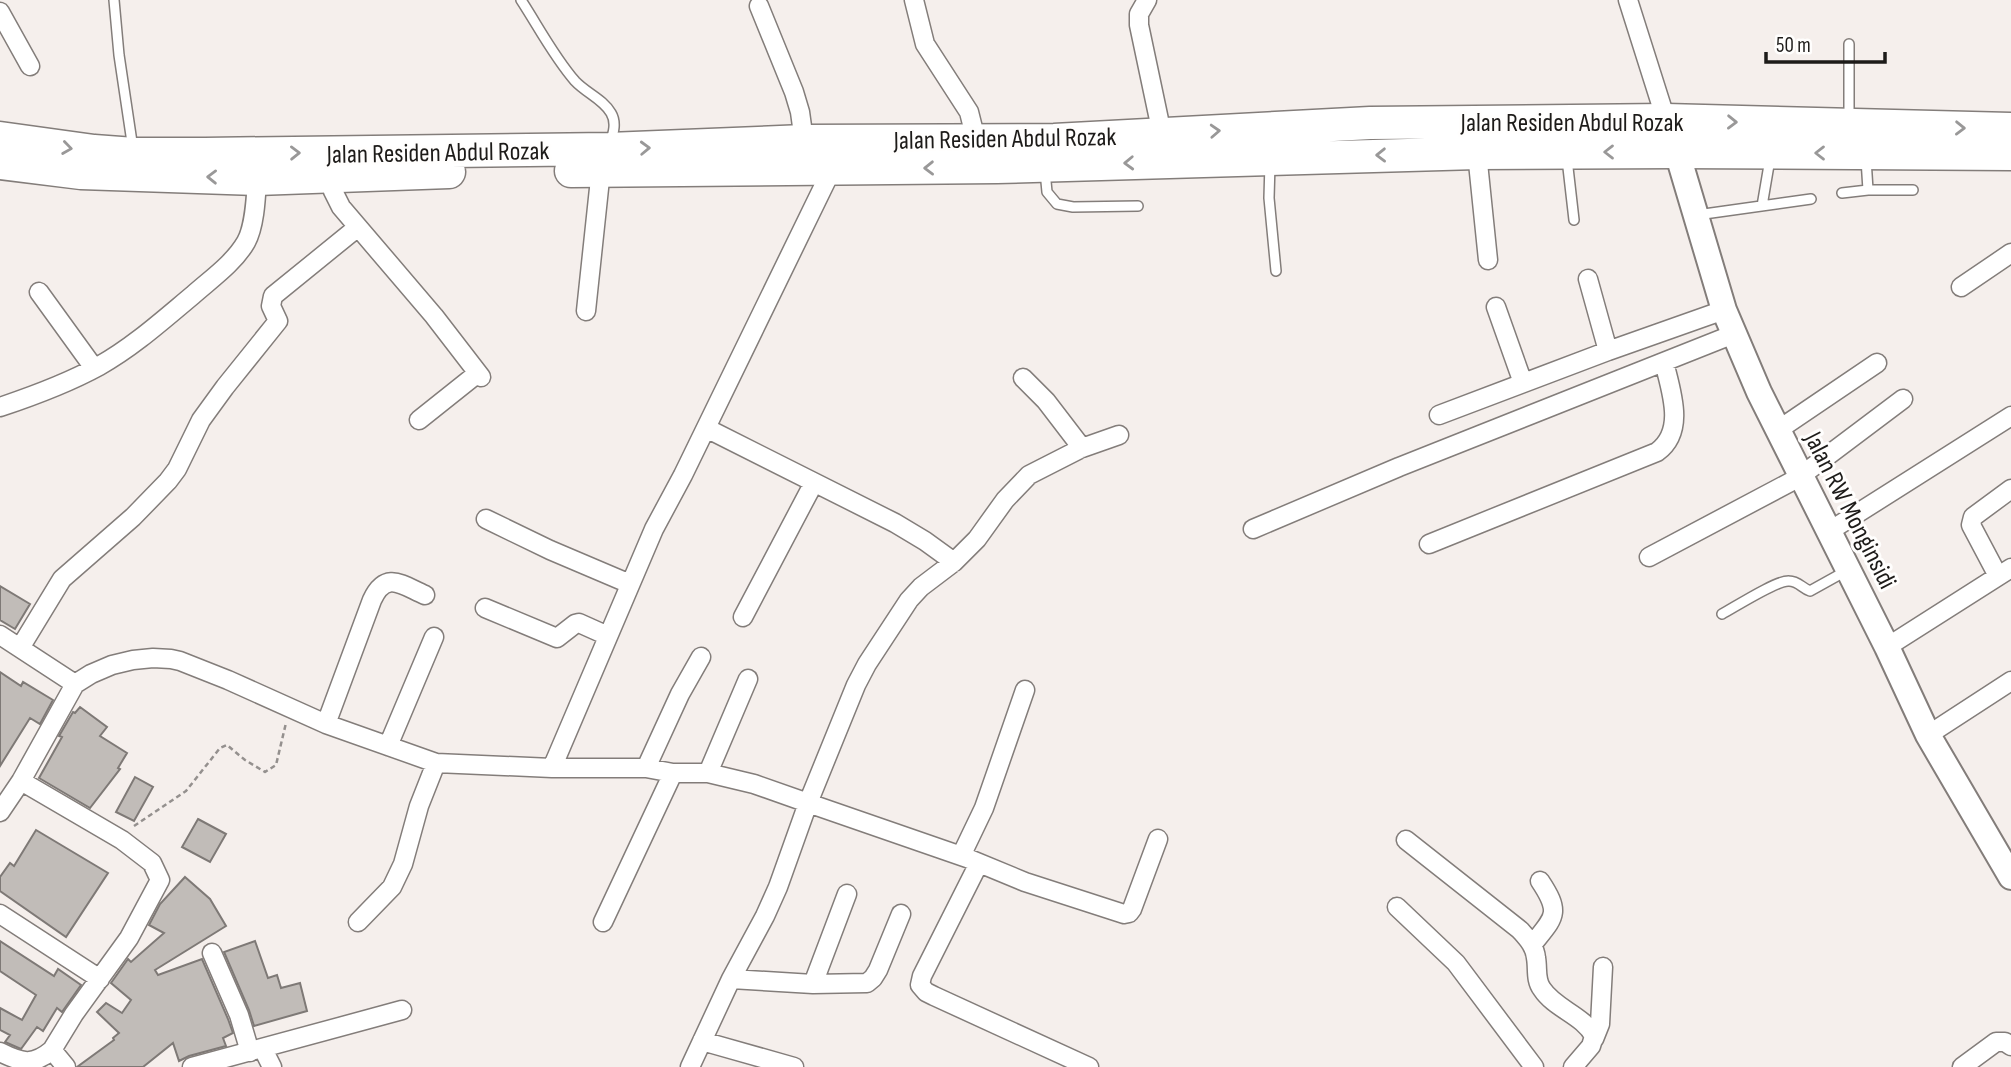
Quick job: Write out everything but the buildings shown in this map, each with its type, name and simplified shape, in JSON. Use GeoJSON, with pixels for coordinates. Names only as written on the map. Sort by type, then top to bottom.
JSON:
{"type":"FeatureCollection","features":[{"type":"Feature","properties":{"kind":"highway","name":"Jalan Residen Abdul Rozak"},"geometry":{"type":"LineString","coordinates":[[0,163],[81,173],[257,179],[458,171],[804,141],[1054,140],[1370,123],[1666,120],[2011,130]]}},
{"type":"Feature","properties":{"kind":"highway","name":"Jalan Residen Abdul Rozak"},"geometry":{"type":"LineString","coordinates":[[0,138],[134,154],[605,160],[832,169],[1045,166],[1477,153],[2011,154]]}},
{"type":"Feature","properties":{"kind":"street"},"geometry":{"type":"LineString","coordinates":[[914,0],[925,44],[969,112],[976,140]]}},
{"type":"Feature","properties":{"kind":"street"},"geometry":{"type":"LineString","coordinates":[[1147,0],[1141,9],[1139,25],[1162,134]]}},
{"type":"Feature","properties":{"kind":"street"},"geometry":{"type":"LineString","coordinates":[[1628,0],[1666,120]]}},
{"type":"Feature","properties":{"kind":"street"},"geometry":{"type":"LineString","coordinates":[[760,6],[794,92],[804,141]]}},
{"type":"Feature","properties":{"kind":"street"},"geometry":{"type":"LineString","coordinates":[[0,12],[30,66]]}},
{"type":"Feature","properties":{"kind":"street","name":"Jalan RW Monginsidi"},"geometry":{"type":"LineString","coordinates":[[1677,152],[1724,310],[1778,430],[1795,479],[1828,532],[1840,575],[1887,647],[1928,736],[2011,877]]}},
{"type":"Feature","properties":{"kind":"street"},"geometry":{"type":"LineString","coordinates":[[1477,153],[1488,260]]}},
{"type":"Feature","properties":{"kind":"street"},"geometry":{"type":"LineString","coordinates":[[586,311],[605,160]]}},
{"type":"Feature","properties":{"kind":"street"},"geometry":{"type":"LineString","coordinates":[[552,768],[654,529],[832,169]]}},
{"type":"Feature","properties":{"kind":"street"},"geometry":{"type":"LineString","coordinates":[[329,177],[341,207],[434,316],[480,375],[419,420]]}},
{"type":"Feature","properties":{"kind":"street"},"geometry":{"type":"LineString","coordinates":[[0,407],[82,375],[120,352],[233,259],[247,240],[257,179]]}},
{"type":"Feature","properties":{"kind":"street"},"geometry":{"type":"LineString","coordinates":[[20,648],[62,579],[133,517],[177,469],[201,420],[278,321],[271,306],[273,296],[358,227]]}},
{"type":"Feature","properties":{"kind":"street"},"geometry":{"type":"LineString","coordinates":[[1961,287],[2011,253]]}},
{"type":"Feature","properties":{"kind":"street"},"geometry":{"type":"LineString","coordinates":[[1588,279],[1608,351]]}},
{"type":"Feature","properties":{"kind":"street"},"geometry":{"type":"LineString","coordinates":[[39,292],[94,368]]}},
{"type":"Feature","properties":{"kind":"street"},"geometry":{"type":"LineString","coordinates":[[1496,307],[1523,383]]}},
{"type":"Feature","properties":{"kind":"street"},"geometry":{"type":"LineString","coordinates":[[1439,415],[1724,310]]}},
{"type":"Feature","properties":{"kind":"street"},"geometry":{"type":"LineString","coordinates":[[1253,529],[1399,467],[1734,334]]}},
{"type":"Feature","properties":{"kind":"street"},"geometry":{"type":"LineString","coordinates":[[1429,544],[1664,447],[1672,433],[1674,415],[1673,398],[1664,362]]}},
{"type":"Feature","properties":{"kind":"street"},"geometry":{"type":"LineString","coordinates":[[1778,430],[1877,363]]}},
{"type":"Feature","properties":{"kind":"street"},"geometry":{"type":"LineString","coordinates":[[1023,378],[1046,401],[1082,447]]}},
{"type":"Feature","properties":{"kind":"street"},"geometry":{"type":"LineString","coordinates":[[1649,557],[1795,479],[1903,399]]}},
{"type":"Feature","properties":{"kind":"street"},"geometry":{"type":"LineString","coordinates":[[1828,532],[2011,416]]}},
{"type":"Feature","properties":{"kind":"street"},"geometry":{"type":"LineString","coordinates":[[706,428],[895,523],[954,562]]}},
{"type":"Feature","properties":{"kind":"street"},"geometry":{"type":"LineString","coordinates":[[690,1067],[778,887],[845,710],[867,664],[909,600],[977,539],[1029,475],[1082,447],[1119,435]]}},
{"type":"Feature","properties":{"kind":"street"},"geometry":{"type":"LineString","coordinates":[[743,617],[812,486],[809,481]]}},
{"type":"Feature","properties":{"kind":"street"},"geometry":{"type":"LineString","coordinates":[[1887,647],[2005,572],[1971,526],[1971,522],[1973,517],[2011,489]]}},
{"type":"Feature","properties":{"kind":"street"},"geometry":{"type":"LineString","coordinates":[[486,519],[630,584]]}},
{"type":"Feature","properties":{"kind":"street"},"geometry":{"type":"LineString","coordinates":[[326,724],[376,591],[385,583],[394,581],[425,595]]}},
{"type":"Feature","properties":{"kind":"street"},"geometry":{"type":"LineString","coordinates":[[485,608],[557,638],[579,623],[608,636]]}},
{"type":"Feature","properties":{"kind":"street"},"geometry":{"type":"LineString","coordinates":[[0,635],[75,684]]}},
{"type":"Feature","properties":{"kind":"street"},"geometry":{"type":"LineString","coordinates":[[388,746],[434,637]]}},
{"type":"Feature","properties":{"kind":"street"},"geometry":{"type":"LineString","coordinates":[[646,768],[680,694],[701,657]]}},
{"type":"Feature","properties":{"kind":"street"},"geometry":{"type":"LineString","coordinates":[[0,812],[11,787],[75,684],[112,665],[133,660],[171,659],[228,680],[326,724],[436,763],[552,768],[646,768],[673,773],[708,773],[754,784],[971,860],[1025,882],[1126,914],[1132,909],[1158,839]]}},
{"type":"Feature","properties":{"kind":"street"},"geometry":{"type":"LineString","coordinates":[[708,773],[748,679]]}},
{"type":"Feature","properties":{"kind":"street"},"geometry":{"type":"LineString","coordinates":[[1928,736],[2011,681]]}},
{"type":"Feature","properties":{"kind":"street"},"geometry":{"type":"LineString","coordinates":[[1026,690],[984,808],[971,860],[920,985],[934,996],[1089,1067]]}},
{"type":"Feature","properties":{"kind":"street"},"geometry":{"type":"LineString","coordinates":[[358,922],[392,887],[403,864],[419,806],[436,763]]}},
{"type":"Feature","properties":{"kind":"street"},"geometry":{"type":"LineString","coordinates":[[603,922],[673,773]]}},
{"type":"Feature","properties":{"kind":"street"},"geometry":{"type":"LineString","coordinates":[[0,1052],[28,1062],[40,1059],[52,1050],[74,1014],[129,938],[160,880],[152,863],[116,837],[11,787]]}},
{"type":"Feature","properties":{"kind":"street"},"geometry":{"type":"LineString","coordinates":[[1406,840],[1520,930],[1532,945],[1537,958],[1538,983],[1550,999],[1586,1026],[1594,1039]]}},
{"type":"Feature","properties":{"kind":"street"},"geometry":{"type":"LineString","coordinates":[[1532,945],[1554,914],[1550,895],[1540,881]]}},
{"type":"Feature","properties":{"kind":"street"},"geometry":{"type":"LineString","coordinates":[[813,984],[847,894]]}},
{"type":"Feature","properties":{"kind":"street"},"geometry":{"type":"LineString","coordinates":[[1397,906],[1449,955],[1534,1067]]}},
{"type":"Feature","properties":{"kind":"street"},"geometry":{"type":"LineString","coordinates":[[731,979],[813,984],[862,984],[871,981],[901,914]]}},
{"type":"Feature","properties":{"kind":"street"},"geometry":{"type":"LineString","coordinates":[[0,915],[100,979]]}},
{"type":"Feature","properties":{"kind":"street"},"geometry":{"type":"LineString","coordinates":[[212,953],[257,1050],[272,1067]]}},
{"type":"Feature","properties":{"kind":"street"},"geometry":{"type":"LineString","coordinates":[[1573,1067],[1591,1046],[1600,1024],[1603,967]]}},
{"type":"Feature","properties":{"kind":"street"},"geometry":{"type":"LineString","coordinates":[[192,1067],[402,1010]]}},
{"type":"Feature","properties":{"kind":"street"},"geometry":{"type":"LineString","coordinates":[[702,1041],[794,1067]]}},
{"type":"Feature","properties":{"kind":"street"},"geometry":{"type":"LineString","coordinates":[[1962,1067],[1996,1042],[2005,1042],[2011,1046]]}},
{"type":"Feature","properties":{"kind":"street"},"geometry":{"type":"LineString","coordinates":[[52,1050],[65,1067]]}},
{"type":"Feature","properties":{"kind":"lane"},"geometry":{"type":"LineString","coordinates":[[114,0],[119,55],[134,154]]}},
{"type":"Feature","properties":{"kind":"lane"},"geometry":{"type":"LineString","coordinates":[[521,0],[574,79],[586,92],[602,102],[613,116],[614,128],[605,160]]}},
{"type":"Feature","properties":{"kind":"lane"},"geometry":{"type":"LineString","coordinates":[[1849,44],[1849,125]]}},
{"type":"Feature","properties":{"kind":"lane"},"geometry":{"type":"LineString","coordinates":[[1567,152],[1574,220]]}},
{"type":"Feature","properties":{"kind":"lane"},"geometry":{"type":"LineString","coordinates":[[1762,206],[1771,152]]}},
{"type":"Feature","properties":{"kind":"lane"},"geometry":{"type":"LineString","coordinates":[[1866,153],[1868,190]]}},
{"type":"Feature","properties":{"kind":"lane"},"geometry":{"type":"LineString","coordinates":[[1270,158],[1269,198],[1276,271]]}},
{"type":"Feature","properties":{"kind":"lane"},"geometry":{"type":"LineString","coordinates":[[1045,166],[1047,192],[1057,204],[1073,207],[1138,206]]}},
{"type":"Feature","properties":{"kind":"lane"},"geometry":{"type":"LineString","coordinates":[[1842,192],[1913,190]]}},
{"type":"Feature","properties":{"kind":"lane"},"geometry":{"type":"LineString","coordinates":[[1695,215],[1811,199]]}},
{"type":"Feature","properties":{"kind":"lane"},"geometry":{"type":"LineString","coordinates":[[1722,614],[1782,581],[1797,583],[1810,591],[1840,575]]}},
{"type":"Feature","properties":{"kind":"path"},"geometry":{"type":"LineString","coordinates":[[116,837],[186,791],[220,748],[228,746],[265,772],[276,765],[290,708]]}}]}
